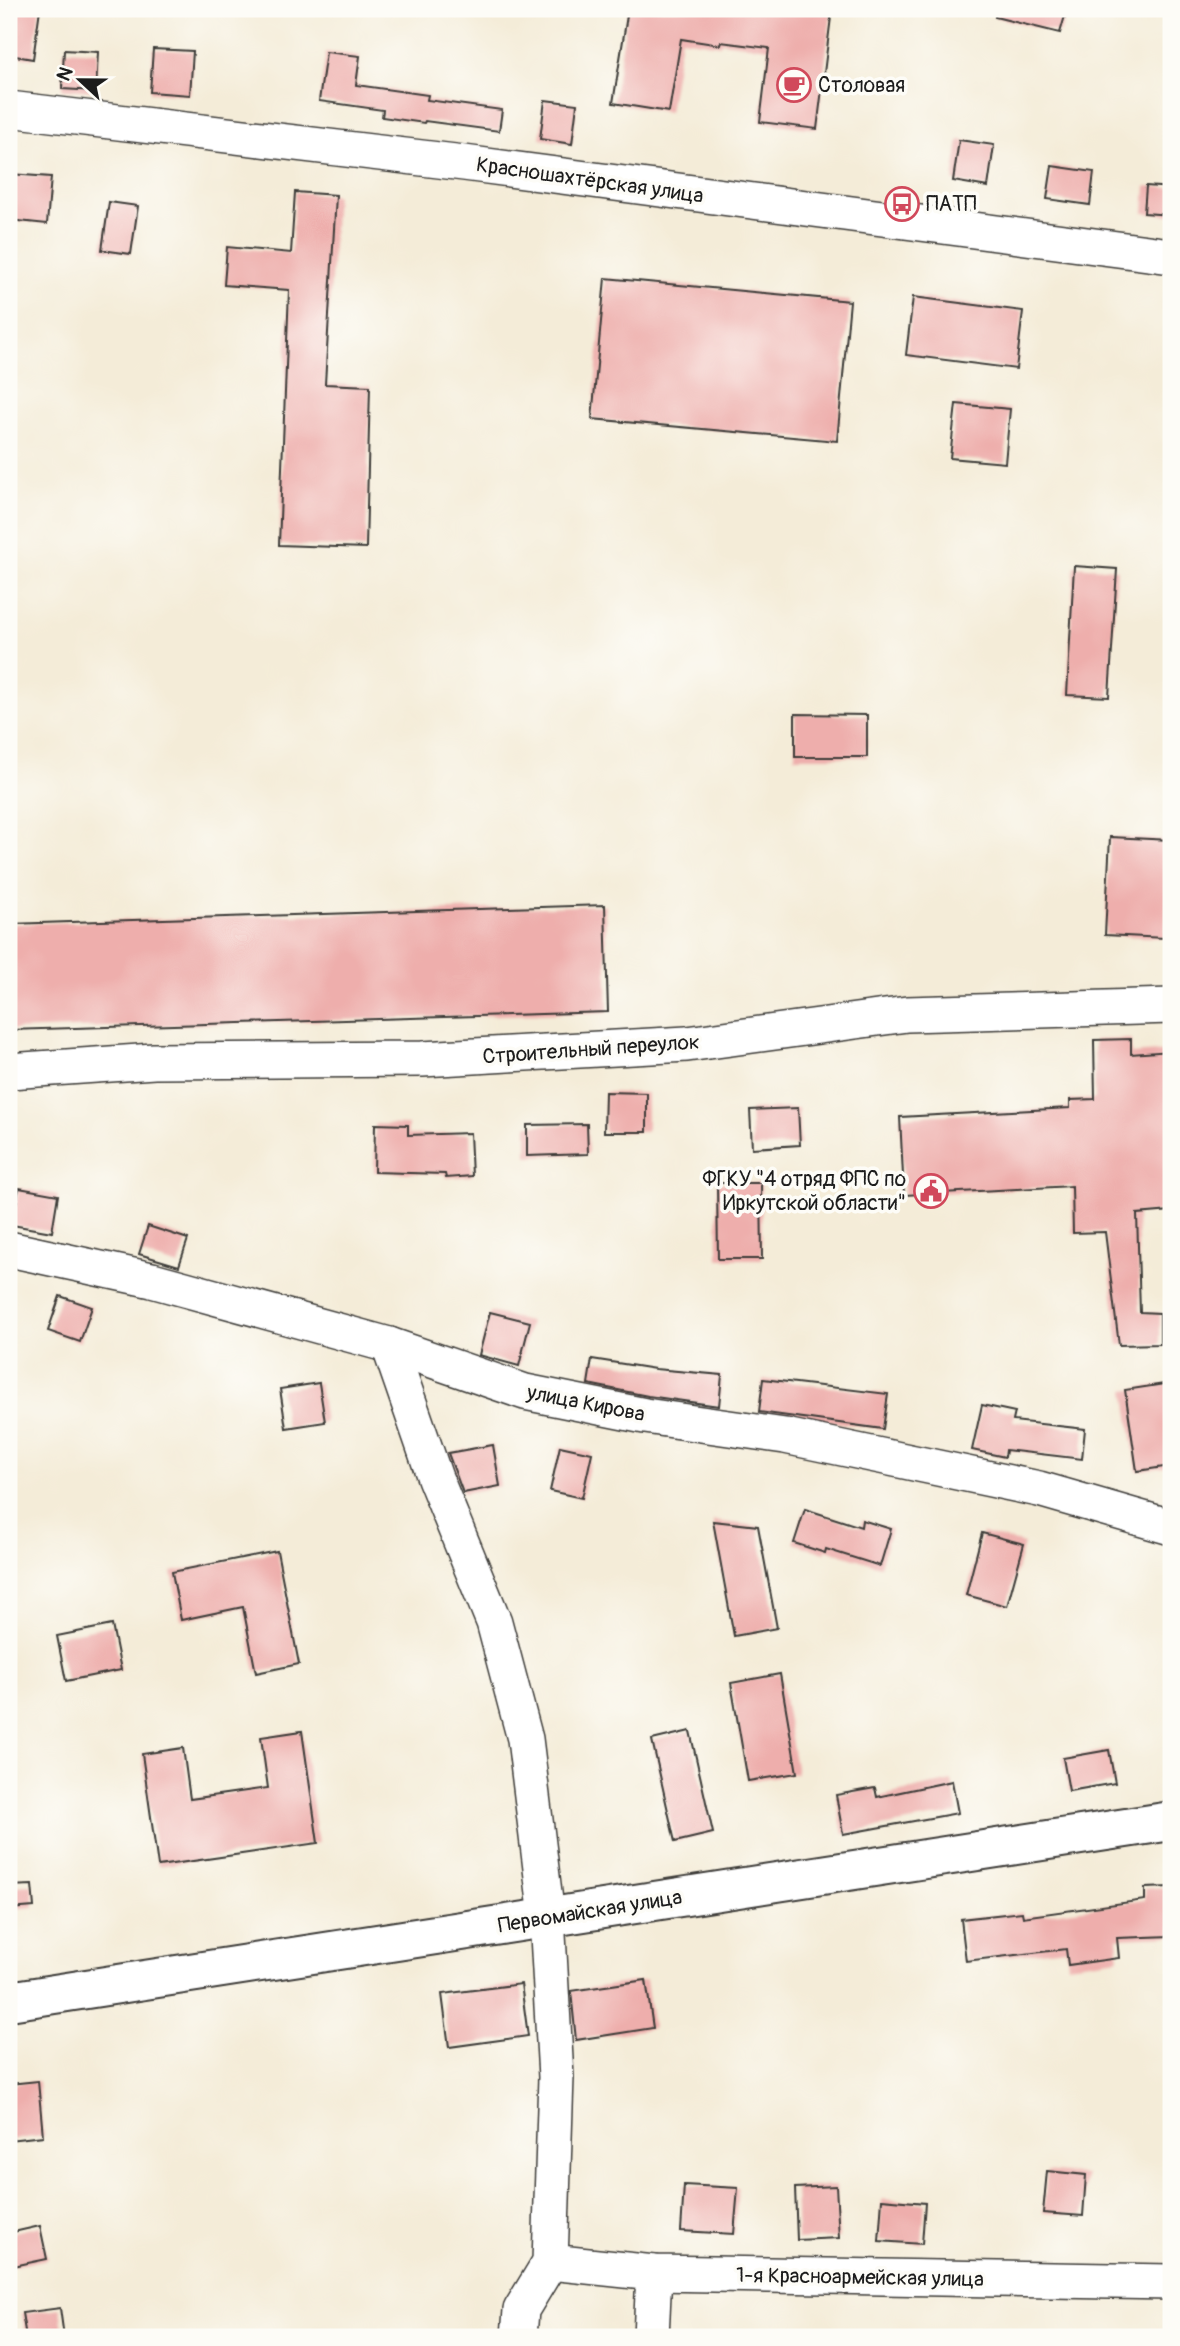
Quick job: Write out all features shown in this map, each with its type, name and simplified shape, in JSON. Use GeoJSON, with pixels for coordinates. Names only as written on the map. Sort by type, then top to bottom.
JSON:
{"type":"FeatureCollection","features":[{"type":"Feature","properties":{"kind":"main road","name":"Первомайская улица"},"geometry":{"type":"LineString","coordinates":[[9,2001],[1171,1821]]}},
{"type":"Feature","properties":{"kind":"street","name":"Красношахтёрская улица"},"geometry":{"type":"LineString","coordinates":[[9,109],[464,163],[1171,256]]}},
{"type":"Feature","properties":{"kind":"street","name":"Строительный переулок"},"geometry":{"type":"LineString","coordinates":[[9,1070],[155,1060],[464,1057],[687,1044],[907,1014],[1171,1006]]}},
{"type":"Feature","properties":{"kind":"street","name":"улица Кирова"},"geometry":{"type":"LineString","coordinates":[[9,1249],[152,1280],[389,1345],[525,1392],[645,1416],[785,1436],[1012,1483],[1171,1527]]}},
{"type":"Feature","properties":{"kind":"street"},"geometry":{"type":"LineString","coordinates":[[389,1345],[435,1478],[494,1622],[525,1739],[547,1917],[556,2077],[550,2262],[522,2311],[519,2337]]}},
{"type":"Feature","properties":{"kind":"street","name":"1-я Красноармейская улица"},"geometry":{"type":"LineString","coordinates":[[550,2262],[654,2273],[1171,2282]]}},
{"type":"Feature","properties":{"kind":"street"},"geometry":{"type":"LineString","coordinates":[[651,2337],[654,2273]]}},
{"type":"Feature","properties":{"kind":"building"},"geometry":{"type":"Polygon","coordinates":[[[9,9],[40,9],[33,59],[9,55],[9,9]]]}},
{"type":"Feature","properties":{"kind":"building"},"geometry":{"type":"Polygon","coordinates":[[[628,9],[832,9],[817,129],[760,122],[769,48],[681,39],[669,112],[613,103],[628,9]]]}},
{"type":"Feature","properties":{"kind":"building"},"geometry":{"type":"Polygon","coordinates":[[[996,9],[1067,9],[1060,33],[995,17],[996,9]]]}},
{"type":"Feature","properties":{"kind":"building"},"geometry":{"type":"Polygon","coordinates":[[[153,49],[193,51],[190,95],[150,92],[153,49]]]}},
{"type":"Feature","properties":{"kind":"building"},"geometry":{"type":"Polygon","coordinates":[[[64,50],[98,52],[96,91],[62,89],[64,50]]]}},
{"type":"Feature","properties":{"kind":"building"},"geometry":{"type":"Polygon","coordinates":[[[326,52],[360,56],[356,85],[428,95],[427,100],[502,110],[499,131],[382,117],[383,110],[319,101],[326,52]]]}},
{"type":"Feature","properties":{"kind":"building"},"geometry":{"type":"Polygon","coordinates":[[[545,100],[577,104],[572,144],[540,139],[545,100]]]}},
{"type":"Feature","properties":{"kind":"building"},"geometry":{"type":"Polygon","coordinates":[[[959,140],[994,145],[988,187],[953,181],[959,140]]]}},
{"type":"Feature","properties":{"kind":"building"},"geometry":{"type":"Polygon","coordinates":[[[1052,166],[1094,172],[1090,205],[1047,199],[1052,166]]]}},
{"type":"Feature","properties":{"kind":"building"},"geometry":{"type":"Polygon","coordinates":[[[9,174],[51,177],[47,224],[9,220],[9,174]]]}},
{"type":"Feature","properties":{"kind":"building"},"geometry":{"type":"Polygon","coordinates":[[[1146,186],[1171,188],[1171,215],[1144,213],[1146,186]]]}},
{"type":"Feature","properties":{"kind":"building"},"geometry":{"type":"Polygon","coordinates":[[[295,192],[336,195],[325,384],[370,386],[366,548],[279,545],[289,290],[224,285],[227,247],[291,253],[295,192]]]}},
{"type":"Feature","properties":{"kind":"building"},"geometry":{"type":"Polygon","coordinates":[[[109,202],[138,206],[131,254],[102,250],[109,202]]]}},
{"type":"Feature","properties":{"kind":"building"},"geometry":{"type":"Polygon","coordinates":[[[605,278],[850,301],[837,441],[592,419],[605,278]]]}},
{"type":"Feature","properties":{"kind":"building"},"geometry":{"type":"Polygon","coordinates":[[[913,297],[1023,311],[1016,369],[906,355],[913,297]]]}},
{"type":"Feature","properties":{"kind":"building"},"geometry":{"type":"Polygon","coordinates":[[[956,404],[1010,409],[1005,463],[950,458],[956,404]]]}},
{"type":"Feature","properties":{"kind":"building"},"geometry":{"type":"Polygon","coordinates":[[[1074,566],[1117,569],[1109,697],[1067,695],[1074,566]]]}},
{"type":"Feature","properties":{"kind":"building"},"geometry":{"type":"Polygon","coordinates":[[[795,714],[867,715],[867,757],[795,757],[795,714]]]}},
{"type":"Feature","properties":{"kind":"building"},"geometry":{"type":"Polygon","coordinates":[[[1110,837],[1171,840],[1165,938],[1105,935],[1110,837]]]}},
{"type":"Feature","properties":{"kind":"building"},"geometry":{"type":"Polygon","coordinates":[[[605,905],[608,1012],[9,1030],[9,924],[605,905]]]}},
{"type":"Feature","properties":{"kind":"building"},"geometry":{"type":"Polygon","coordinates":[[[1131,1039],[1131,1054],[1171,1051],[1171,1211],[1137,1214],[1140,1312],[1160,1313],[1160,1344],[1119,1345],[1105,1232],[1073,1233],[1072,1186],[904,1195],[900,1117],[1070,1108],[1070,1100],[1095,1099],[1094,1040],[1131,1039]]]}},
{"type":"Feature","properties":{"kind":"building"},"geometry":{"type":"Polygon","coordinates":[[[605,1092],[647,1093],[647,1132],[604,1132],[605,1092]]]}},
{"type":"Feature","properties":{"kind":"building"},"geometry":{"type":"Polygon","coordinates":[[[798,1108],[800,1145],[752,1148],[750,1110],[798,1108]]]}},
{"type":"Feature","properties":{"kind":"building"},"geometry":{"type":"Polygon","coordinates":[[[375,1124],[408,1125],[408,1135],[470,1133],[472,1176],[446,1178],[445,1174],[374,1172],[375,1124]]]}},
{"type":"Feature","properties":{"kind":"building"},"geometry":{"type":"Polygon","coordinates":[[[587,1124],[588,1154],[527,1156],[527,1125],[587,1124]]]}},
{"type":"Feature","properties":{"kind":"building"},"geometry":{"type":"Polygon","coordinates":[[[717,1183],[761,1183],[762,1259],[718,1259],[717,1183]]]}},
{"type":"Feature","properties":{"kind":"building"},"geometry":{"type":"Polygon","coordinates":[[[19,1188],[58,1195],[52,1232],[12,1225],[19,1188]]]}},
{"type":"Feature","properties":{"kind":"building"},"geometry":{"type":"Polygon","coordinates":[[[148,1226],[188,1239],[179,1266],[139,1254],[148,1226]]]}},
{"type":"Feature","properties":{"kind":"building"},"geometry":{"type":"Polygon","coordinates":[[[60,1296],[92,1307],[80,1342],[48,1331],[60,1296]]]}},
{"type":"Feature","properties":{"kind":"building"},"geometry":{"type":"Polygon","coordinates":[[[490,1312],[530,1322],[519,1366],[479,1355],[490,1312]]]}},
{"type":"Feature","properties":{"kind":"building"},"geometry":{"type":"Polygon","coordinates":[[[592,1359],[655,1369],[722,1375],[719,1406],[588,1384],[592,1359]]]}},
{"type":"Feature","properties":{"kind":"building"},"geometry":{"type":"Polygon","coordinates":[[[763,1379],[888,1394],[883,1429],[759,1412],[763,1379]]]}},
{"type":"Feature","properties":{"kind":"building"},"geometry":{"type":"Polygon","coordinates":[[[319,1383],[325,1422],[286,1428],[280,1389],[319,1383]]]}},
{"type":"Feature","properties":{"kind":"building"},"geometry":{"type":"Polygon","coordinates":[[[1171,1383],[1171,1466],[1137,1471],[1125,1390],[1171,1383]]]}},
{"type":"Feature","properties":{"kind":"building"},"geometry":{"type":"Polygon","coordinates":[[[982,1405],[1015,1412],[1013,1421],[1085,1429],[1082,1459],[1006,1450],[1005,1457],[972,1450],[982,1405]]]}},
{"type":"Feature","properties":{"kind":"building"},"geometry":{"type":"Polygon","coordinates":[[[493,1445],[500,1486],[463,1493],[448,1453],[493,1445]]]}},
{"type":"Feature","properties":{"kind":"building"},"geometry":{"type":"Polygon","coordinates":[[[560,1446],[592,1453],[582,1498],[550,1491],[560,1446]]]}},
{"type":"Feature","properties":{"kind":"building"},"geometry":{"type":"Polygon","coordinates":[[[805,1509],[861,1527],[862,1520],[891,1529],[880,1566],[826,1549],[825,1553],[794,1543],[805,1509]]]}},
{"type":"Feature","properties":{"kind":"building"},"geometry":{"type":"Polygon","coordinates":[[[713,1521],[758,1526],[777,1628],[734,1636],[713,1521]]]}},
{"type":"Feature","properties":{"kind":"building"},"geometry":{"type":"Polygon","coordinates":[[[982,1533],[1024,1544],[1007,1606],[966,1595],[982,1533]]]}},
{"type":"Feature","properties":{"kind":"building"},"geometry":{"type":"Polygon","coordinates":[[[277,1551],[299,1664],[256,1673],[243,1607],[181,1620],[172,1572],[277,1551]]]}},
{"type":"Feature","properties":{"kind":"building"},"geometry":{"type":"Polygon","coordinates":[[[112,1625],[121,1670],[66,1681],[57,1636],[112,1625]]]}},
{"type":"Feature","properties":{"kind":"building"},"geometry":{"type":"Polygon","coordinates":[[[780,1674],[797,1773],[748,1781],[731,1683],[780,1674]]]}},
{"type":"Feature","properties":{"kind":"building"},"geometry":{"type":"Polygon","coordinates":[[[302,1731],[318,1843],[158,1866],[142,1754],[183,1748],[190,1799],[268,1788],[261,1737],[302,1731]]]}},
{"type":"Feature","properties":{"kind":"building"},"geometry":{"type":"Polygon","coordinates":[[[690,1731],[713,1833],[675,1842],[652,1740],[690,1731]]]}},
{"type":"Feature","properties":{"kind":"building"},"geometry":{"type":"Polygon","coordinates":[[[1109,1750],[1115,1783],[1069,1791],[1063,1758],[1109,1750]]]}},
{"type":"Feature","properties":{"kind":"building"},"geometry":{"type":"Polygon","coordinates":[[[952,1781],[958,1813],[843,1834],[836,1795],[875,1788],[877,1797],[952,1781]]]}},
{"type":"Feature","properties":{"kind":"building"},"geometry":{"type":"Polygon","coordinates":[[[32,1885],[34,1907],[9,1909],[9,1886],[32,1885]]]}},
{"type":"Feature","properties":{"kind":"building"},"geometry":{"type":"Polygon","coordinates":[[[1171,1887],[1171,1936],[1117,1938],[1119,1958],[1068,1965],[1066,1949],[966,1961],[961,1919],[1022,1912],[1023,1917],[1145,1900],[1145,1888],[1171,1887]]]}},
{"type":"Feature","properties":{"kind":"building"},"geometry":{"type":"Polygon","coordinates":[[[646,1980],[653,2028],[576,2040],[571,1991],[646,1980]]]}},
{"type":"Feature","properties":{"kind":"building"},"geometry":{"type":"Polygon","coordinates":[[[521,1984],[528,2036],[449,2047],[442,1994],[521,1984]]]}},
{"type":"Feature","properties":{"kind":"building"},"geometry":{"type":"Polygon","coordinates":[[[38,2081],[43,2136],[9,2140],[9,2084],[38,2081]]]}},
{"type":"Feature","properties":{"kind":"building"},"geometry":{"type":"Polygon","coordinates":[[[1047,2171],[1086,2175],[1083,2216],[1043,2213],[1047,2171]]]}},
{"type":"Feature","properties":{"kind":"building"},"geometry":{"type":"Polygon","coordinates":[[[684,2185],[738,2188],[734,2234],[681,2231],[684,2185]]]}},
{"type":"Feature","properties":{"kind":"building"},"geometry":{"type":"Polygon","coordinates":[[[836,2186],[839,2238],[797,2240],[795,2188],[836,2186]]]}},
{"type":"Feature","properties":{"kind":"building"},"geometry":{"type":"Polygon","coordinates":[[[882,2199],[925,2203],[922,2244],[879,2241],[882,2199]]]}},
{"type":"Feature","properties":{"kind":"building"},"geometry":{"type":"Polygon","coordinates":[[[40,2226],[47,2259],[9,2267],[9,2233],[40,2226]]]}},
{"type":"Feature","properties":{"kind":"building"},"geometry":{"type":"Polygon","coordinates":[[[60,2308],[64,2337],[26,2337],[22,2313],[60,2308]]]}},
{"type":"Feature","properties":{"kind":"place","name":"Столовая"},"geometry":{"type":"Point","coordinates":[794,85]}},
{"type":"Feature","properties":{"kind":"place","name":"ПАТП"},"geometry":{"type":"Point","coordinates":[902,204]}},
{"type":"Feature","properties":{"kind":"place","name":"ФГКУ \"4 отряд ФПС по Иркутской области\""},"geometry":{"type":"Point","coordinates":[931,1191]}}]}
